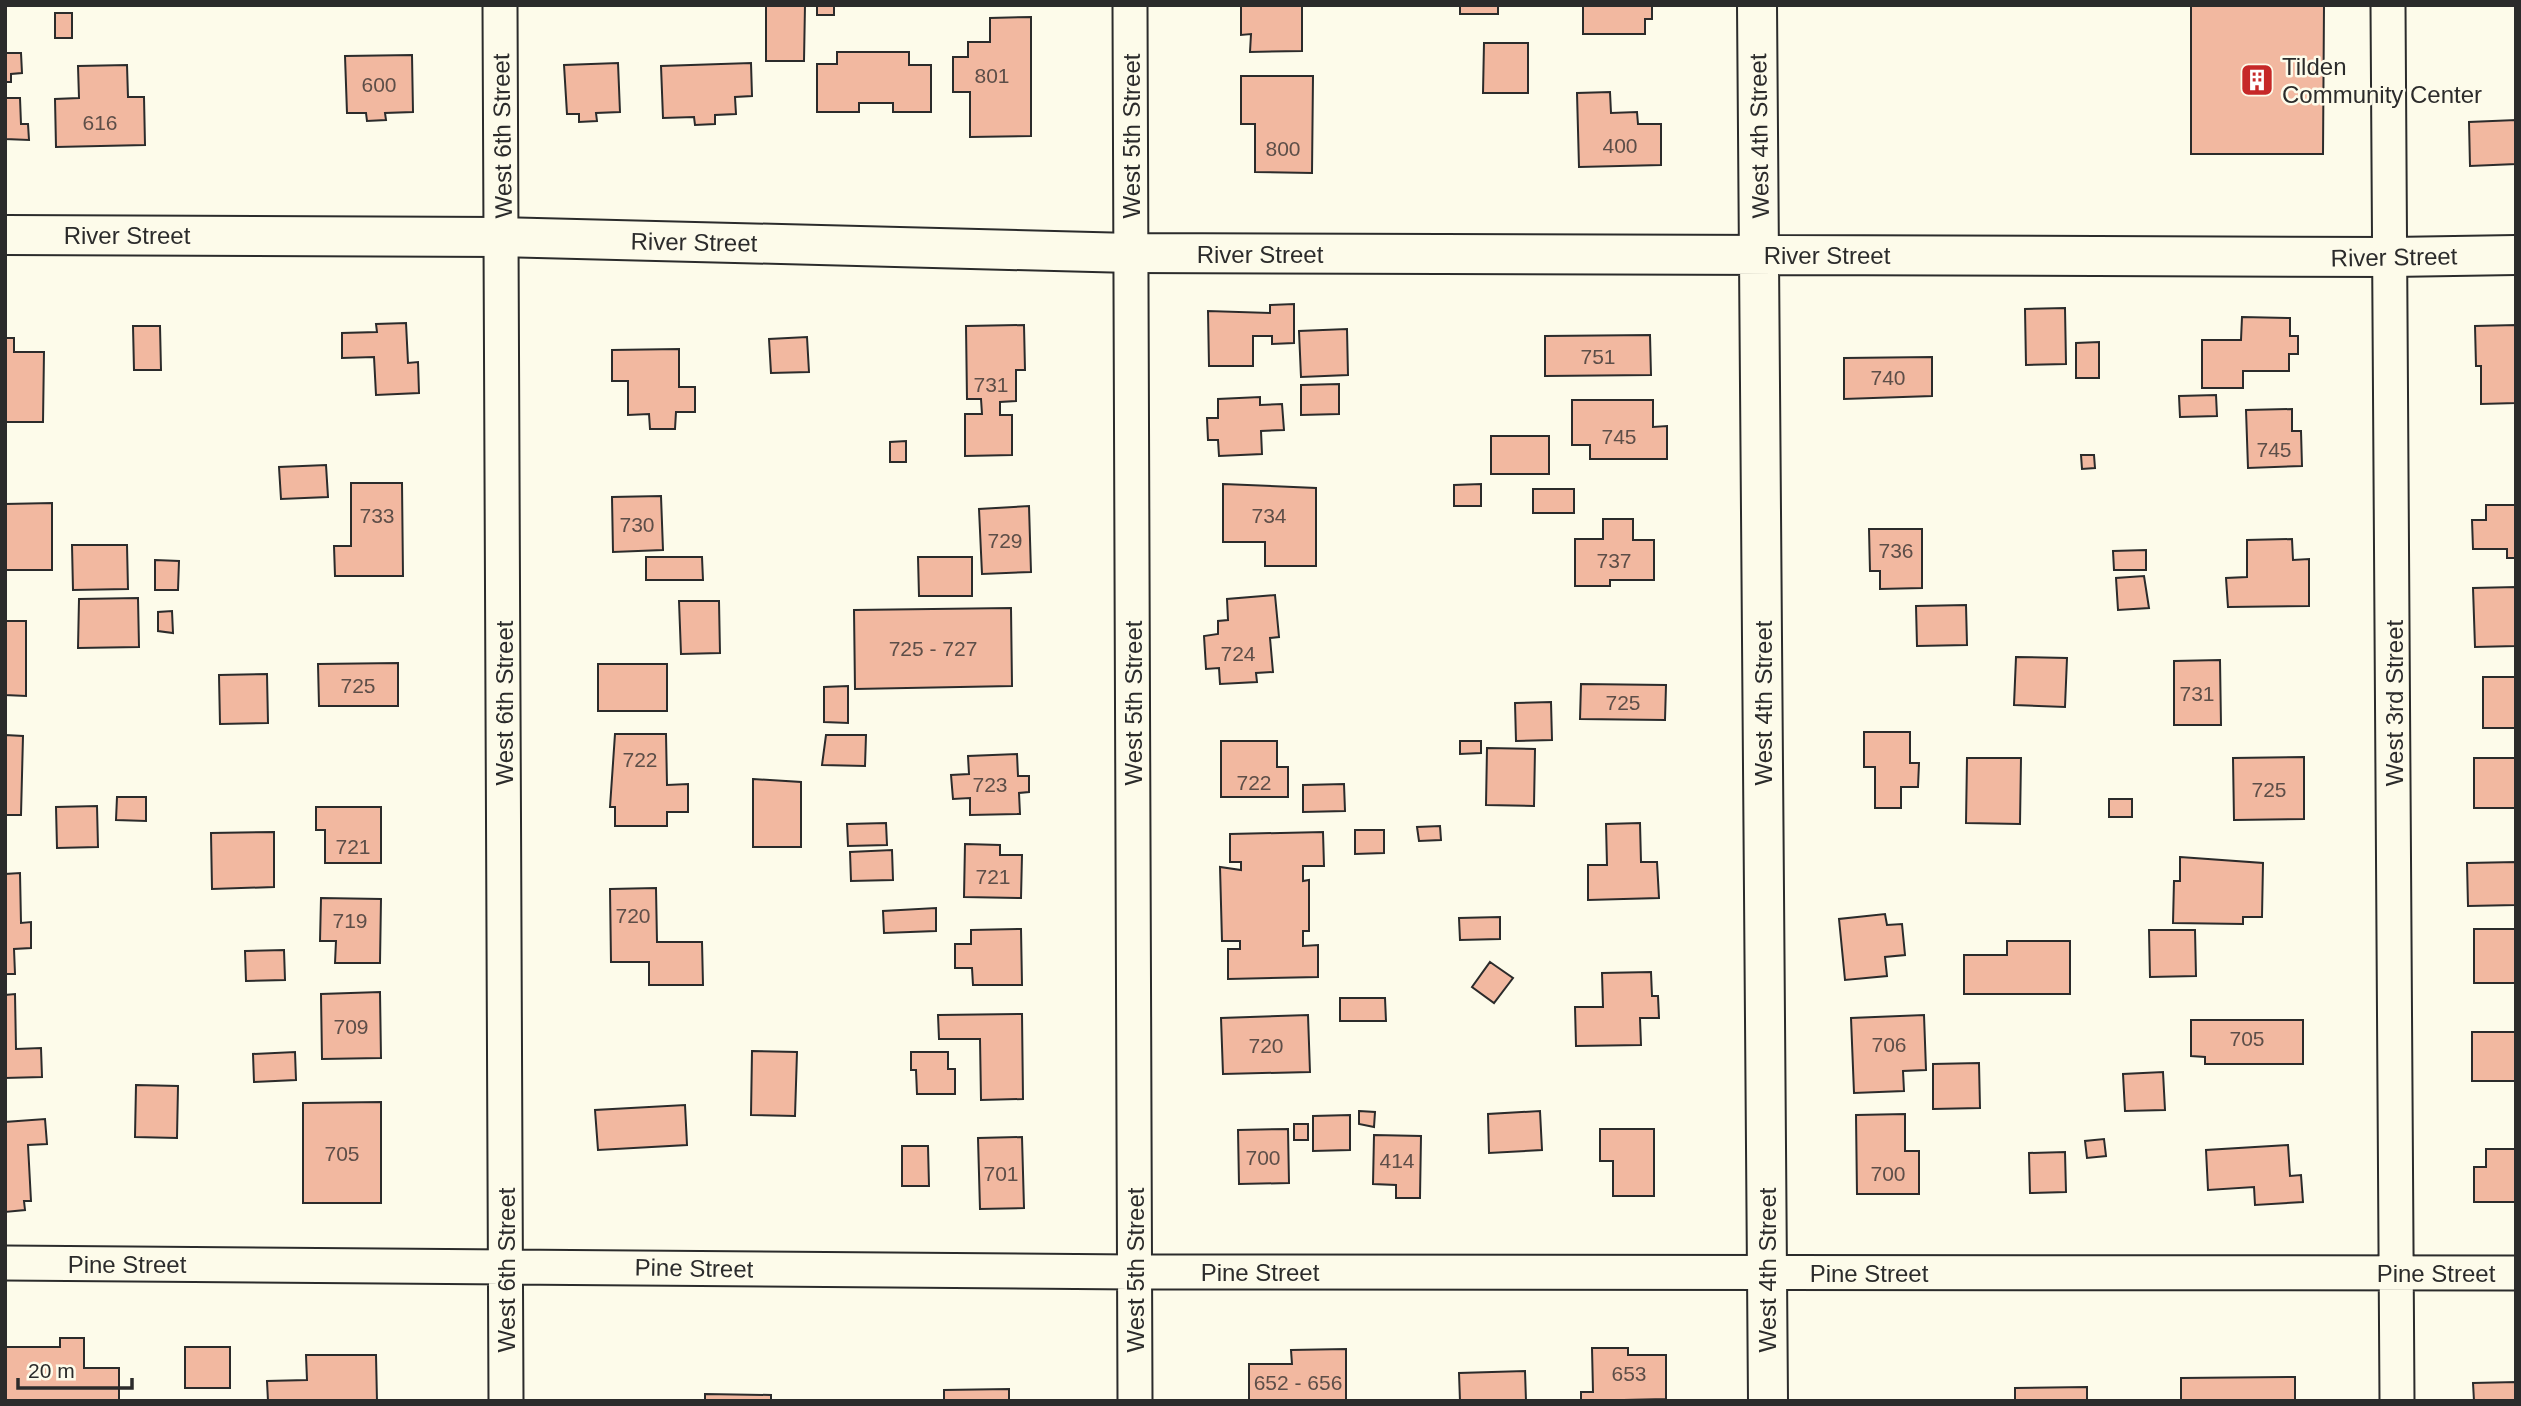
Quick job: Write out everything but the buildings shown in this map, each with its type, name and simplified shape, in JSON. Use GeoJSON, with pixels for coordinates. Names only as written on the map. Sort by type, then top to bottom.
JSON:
{"type":"FeatureCollection","features":[{"type":"Feature","properties":{"kind":"street","name":"West 6th Street"},"geometry":{"type":"LineString","coordinates":[[500,5],[506,1401]]}},
{"type":"Feature","properties":{"kind":"street","name":"West 5th Street"},"geometry":{"type":"LineString","coordinates":[[1130,5],[1135,1401]]}},
{"type":"Feature","properties":{"kind":"street","name":"West 4th Street"},"geometry":{"type":"LineString","coordinates":[[1757,5],[1768,1401]]}},
{"type":"Feature","properties":{"kind":"street","name":"West 3rd Street"},"geometry":{"type":"LineString","coordinates":[[2388,5],[2392,257],[2396,1401]]}},
{"type":"Feature","properties":{"kind":"street","name":"River Street"},"geometry":{"type":"LineString","coordinates":[[5,235],[503,237],[1131,253],[2392,257],[2516,255]]}},
{"type":"Feature","properties":{"kind":"street","name":"Pine Street"},"geometry":{"type":"LineString","coordinates":[[5,1263],[1135,1272],[2516,1273]]}},
{"type":"Feature","properties":{"kind":"place","name":"Tilden Community Center"},"geometry":{"type":"Point","coordinates":[2257,80]}}]}
